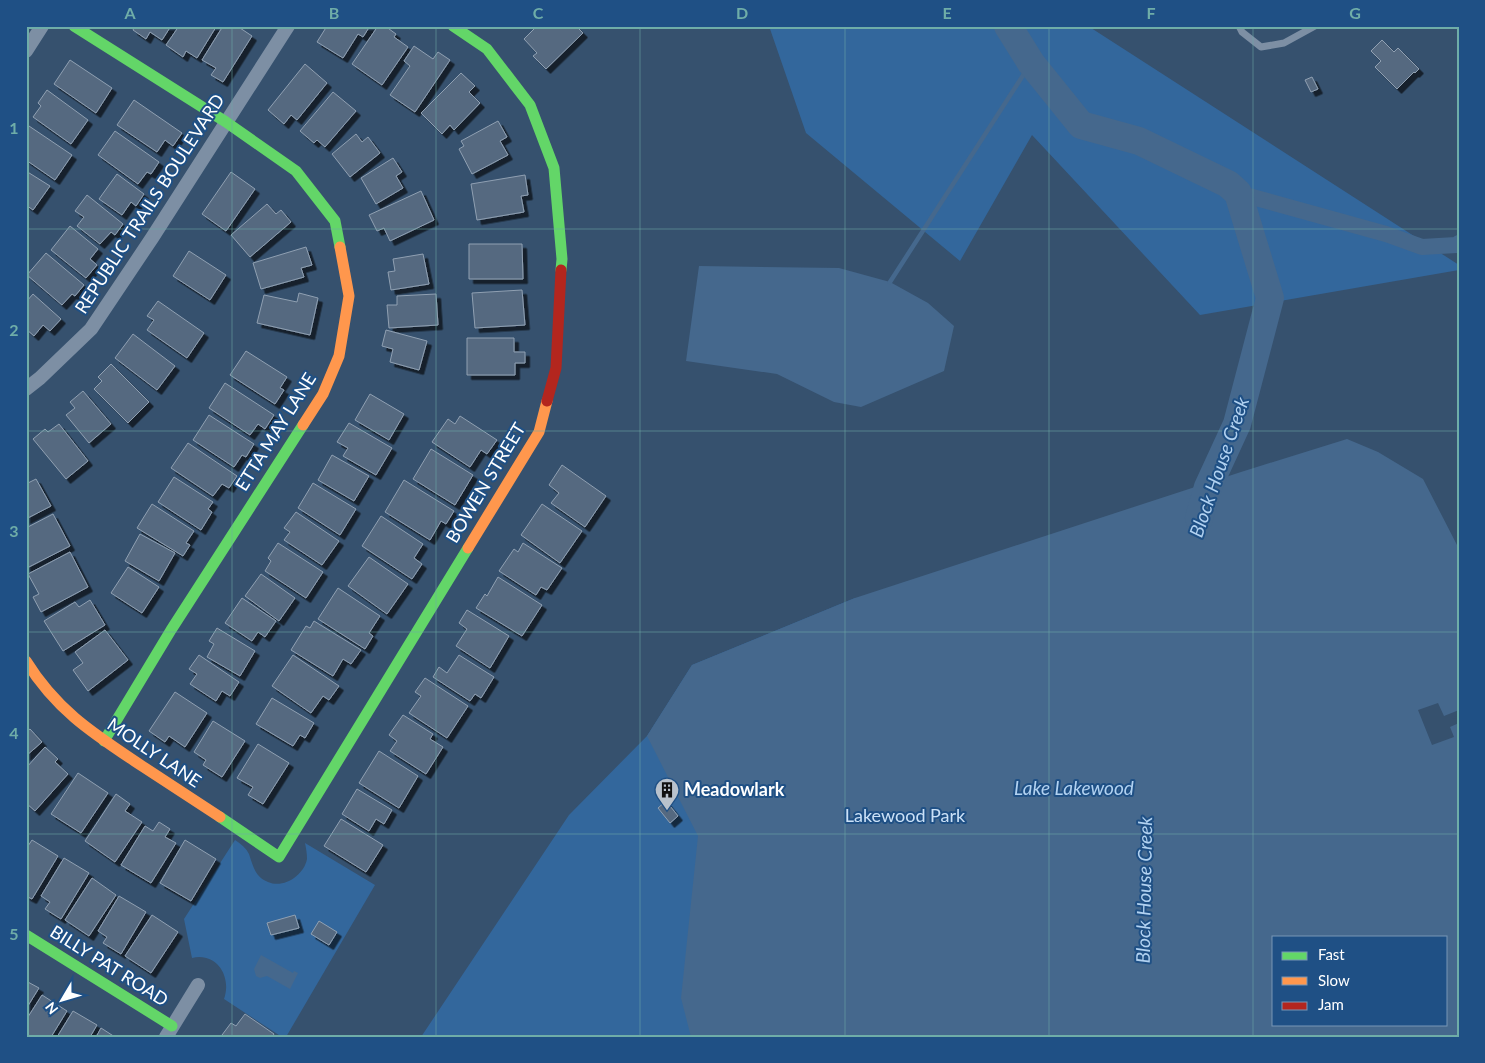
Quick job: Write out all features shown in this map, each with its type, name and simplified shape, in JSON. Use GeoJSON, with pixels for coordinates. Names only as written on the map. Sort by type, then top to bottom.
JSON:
{"type":"FeatureCollection","features":[{"type":"Feature","properties":{"kind":"street"},"geometry":{"type":"LineString","coordinates":[[26,51],[42,26]]}},
{"type":"Feature","properties":{"kind":"street","name":"ETTA MAY LANE"},"geometry":{"type":"LineString","coordinates":[[74,26],[226,122],[296,171],[335,222],[349,296],[339,356],[323,394],[171,630],[104,741]]}},
{"type":"Feature","properties":{"kind":"street","name":"REPUBLIC TRAILS BOULEVARD"},"geometry":{"type":"LineString","coordinates":[[26,389],[91,329],[152,238],[288,26]]}},
{"type":"Feature","properties":{"kind":"street","name":"BOWEN STREET"},"geometry":{"type":"LineString","coordinates":[[279,857],[539,432],[556,368],[562,259],[554,168],[530,105],[487,48],[453,26]]}},
{"type":"Feature","properties":{"kind":"street","name":"MOLLY LANE"},"geometry":{"type":"LineString","coordinates":[[26,661],[52,698],[76,720],[104,741],[279,857]]}},
{"type":"Feature","properties":{"kind":"street","name":"BILLY PAT ROAD"},"geometry":{"type":"LineString","coordinates":[[26,936],[169,1032]]}},
{"type":"Feature","properties":{"kind":"street"},"geometry":{"type":"LineString","coordinates":[[169,1032],[198,985]]}},
{"type":"Feature","properties":{"kind":"lane"},"geometry":{"type":"LineString","coordinates":[[1238,26],[1242,32],[1261,47],[1284,43],[1315,26]]}},
{"type":"Feature","properties":{"kind":"green space"},"geometry":{"type":"Polygon","coordinates":[[[769,26],[1088,26],[1459,265],[1459,270],[1200,315],[1032,135],[960,261],[806,133],[769,26]]]}},
{"type":"Feature","properties":{"kind":"green space","name":"Lakewood Park"},"geometry":{"type":"Polygon","coordinates":[[[855,598],[1232,1037],[421,1037],[569,815],[647,736],[692,665],[855,598]]]}},
{"type":"Feature","properties":{"kind":"green space"},"geometry":{"type":"Polygon","coordinates":[[[235,840],[248,852],[257,874],[264,880],[274,884],[287,882],[302,870],[307,859],[305,843],[375,885],[286,1037],[282,1037],[224,999],[226,982],[220,968],[215,963],[201,957],[192,958],[184,919],[235,840]]]}},
{"type":"Feature","properties":{"kind":"water"},"geometry":{"type":"Polygon","coordinates":[[[699,266],[839,268],[890,282],[928,303],[954,326],[944,371],[861,407],[834,402],[777,374],[686,361],[699,266]]]}},
{"type":"Feature","properties":{"kind":"water","name":"Lake Lakewood"},"geometry":{"type":"Polygon","coordinates":[[[1347,439],[1378,452],[1423,479],[1459,552],[1459,711],[1443,722],[1459,720],[1459,1037],[691,1037],[681,998],[698,836],[647,736],[692,665],[855,598],[1347,439]]]}},
{"type":"Feature","properties":{"kind":"water"},"geometry":{"type":"Polygon","coordinates":[[[261,955],[293,973],[294,971],[298,973],[290,989],[267,976],[260,978],[256,976],[254,969],[261,955]]]}},
{"type":"Feature","properties":{"kind":"pier"},"geometry":{"type":"Polygon","coordinates":[[[1438,703],[1444,716],[1459,710],[1459,714],[1452,719],[1459,718],[1459,723],[1450,727],[1454,737],[1432,745],[1418,710],[1438,703]]]}},
{"type":"Feature","properties":{"kind":"building"},"geometry":{"type":"Polygon","coordinates":[[[135,26],[171,26],[162,40],[150,32],[146,39],[133,30],[135,26]]]}},
{"type":"Feature","properties":{"kind":"building"},"geometry":{"type":"Polygon","coordinates":[[[179,26],[216,27],[197,58],[186,51],[183,57],[166,45],[179,26]]]}},
{"type":"Feature","properties":{"kind":"building"},"geometry":{"type":"Polygon","coordinates":[[[223,26],[237,26],[252,36],[223,82],[211,75],[216,68],[202,60],[223,26]]]}},
{"type":"Feature","properties":{"kind":"building"},"geometry":{"type":"Polygon","coordinates":[[[327,26],[370,26],[363,37],[358,34],[343,58],[317,42],[327,26]]]}},
{"type":"Feature","properties":{"kind":"building"},"geometry":{"type":"Polygon","coordinates":[[[378,26],[385,26],[396,34],[394,37],[408,47],[382,85],[352,64],[378,26]]]}},
{"type":"Feature","properties":{"kind":"building"},"geometry":{"type":"Polygon","coordinates":[[[537,26],[576,26],[583,33],[546,69],[533,56],[537,53],[524,39],[537,26]]]}},
{"type":"Feature","properties":{"kind":"building"},"geometry":{"type":"Polygon","coordinates":[[[1382,40],[1394,52],[1398,48],[1419,69],[1397,89],[1375,67],[1381,61],[1371,51],[1382,40]]]}},
{"type":"Feature","properties":{"kind":"building"},"geometry":{"type":"Polygon","coordinates":[[[414,46],[433,59],[438,52],[450,60],[415,112],[390,95],[410,66],[404,61],[414,46]]]}},
{"type":"Feature","properties":{"kind":"building"},"geometry":{"type":"Polygon","coordinates":[[[70,60],[112,88],[96,113],[54,84],[70,60]]]}},
{"type":"Feature","properties":{"kind":"building"},"geometry":{"type":"Polygon","coordinates":[[[305,64],[327,83],[297,120],[291,115],[284,124],[268,110],[305,64]]]}},
{"type":"Feature","properties":{"kind":"building"},"geometry":{"type":"Polygon","coordinates":[[[461,73],[475,86],[469,92],[480,103],[454,130],[450,125],[442,134],[421,113],[461,73]]]}},
{"type":"Feature","properties":{"kind":"building"},"geometry":{"type":"Polygon","coordinates":[[[1312,77],[1318,89],[1311,92],[1305,80],[1312,77]]]}},
{"type":"Feature","properties":{"kind":"building"},"geometry":{"type":"Polygon","coordinates":[[[47,90],[88,120],[71,144],[33,117],[41,106],[38,103],[47,90]]]}},
{"type":"Feature","properties":{"kind":"building"},"geometry":{"type":"Polygon","coordinates":[[[333,92],[356,111],[325,147],[317,140],[314,143],[300,131],[333,92]]]}},
{"type":"Feature","properties":{"kind":"building"},"geometry":{"type":"Polygon","coordinates":[[[134,100],[182,133],[173,146],[165,140],[157,152],[117,125],[134,100]]]}},
{"type":"Feature","properties":{"kind":"building"},"geometry":{"type":"Polygon","coordinates":[[[498,121],[507,137],[500,141],[508,155],[472,174],[459,149],[464,146],[461,141],[498,121]]]}},
{"type":"Feature","properties":{"kind":"building"},"geometry":{"type":"Polygon","coordinates":[[[26,124],[72,155],[55,180],[26,160],[26,124]]]}},
{"type":"Feature","properties":{"kind":"building"},"geometry":{"type":"Polygon","coordinates":[[[115,131],[159,162],[151,174],[147,172],[138,184],[98,155],[115,131]]]}},
{"type":"Feature","properties":{"kind":"building"},"geometry":{"type":"Polygon","coordinates":[[[356,134],[362,142],[368,137],[380,153],[350,177],[332,154],[356,134]]]}},
{"type":"Feature","properties":{"kind":"building"},"geometry":{"type":"Polygon","coordinates":[[[393,158],[402,172],[396,176],[403,188],[376,204],[361,178],[393,158]]]}},
{"type":"Feature","properties":{"kind":"building"},"geometry":{"type":"Polygon","coordinates":[[[26,171],[50,186],[33,210],[26,205],[26,171]]]}},
{"type":"Feature","properties":{"kind":"building"},"geometry":{"type":"Polygon","coordinates":[[[231,172],[255,189],[226,231],[202,214],[231,172]]]}},
{"type":"Feature","properties":{"kind":"building"},"geometry":{"type":"Polygon","coordinates":[[[117,174],[144,194],[136,206],[131,202],[122,215],[99,199],[117,174]]]}},
{"type":"Feature","properties":{"kind":"building"},"geometry":{"type":"Polygon","coordinates":[[[525,175],[528,195],[521,196],[524,212],[477,220],[471,184],[525,175]]]}},
{"type":"Feature","properties":{"kind":"building"},"geometry":{"type":"Polygon","coordinates":[[[421,191],[434,220],[390,241],[384,228],[377,231],[369,215],[421,191]]]}},
{"type":"Feature","properties":{"kind":"building"},"geometry":{"type":"Polygon","coordinates":[[[87,195],[123,224],[115,235],[111,232],[100,244],[77,226],[84,217],[75,211],[87,195]]]}},
{"type":"Feature","properties":{"kind":"building"},"geometry":{"type":"Polygon","coordinates":[[[267,204],[276,214],[281,210],[291,222],[250,257],[231,235],[267,204]]]}},
{"type":"Feature","properties":{"kind":"building"},"geometry":{"type":"Polygon","coordinates":[[[70,226],[98,249],[90,259],[97,265],[86,278],[51,250],[70,226]]]}},
{"type":"Feature","properties":{"kind":"building"},"geometry":{"type":"Polygon","coordinates":[[[469,244],[522,244],[523,279],[469,279],[469,244]]]}},
{"type":"Feature","properties":{"kind":"building"},"geometry":{"type":"Polygon","coordinates":[[[306,247],[312,265],[301,268],[304,277],[261,289],[253,263],[306,247]]]}},
{"type":"Feature","properties":{"kind":"building"},"geometry":{"type":"Polygon","coordinates":[[[189,251],[226,275],[210,300],[173,276],[189,251]]]}},
{"type":"Feature","properties":{"kind":"building"},"geometry":{"type":"Polygon","coordinates":[[[46,253],[84,285],[75,296],[72,294],[62,305],[27,275],[46,253]]]}},
{"type":"Feature","properties":{"kind":"building"},"geometry":{"type":"Polygon","coordinates":[[[423,254],[429,284],[391,290],[388,272],[395,271],[393,259],[423,254]]]}},
{"type":"Feature","properties":{"kind":"building"},"geometry":{"type":"Polygon","coordinates":[[[522,290],[525,325],[475,328],[472,293],[522,290]]]}},
{"type":"Feature","properties":{"kind":"building"},"geometry":{"type":"Polygon","coordinates":[[[299,293],[318,298],[310,335],[257,323],[264,295],[297,302],[299,293]]]}},
{"type":"Feature","properties":{"kind":"building"},"geometry":{"type":"Polygon","coordinates":[[[33,294],[61,319],[50,331],[43,325],[34,336],[26,329],[26,302],[33,294]]]}},
{"type":"Feature","properties":{"kind":"building"},"geometry":{"type":"Polygon","coordinates":[[[436,294],[438,325],[389,328],[387,305],[397,305],[397,296],[436,294]]]}},
{"type":"Feature","properties":{"kind":"building"},"geometry":{"type":"Polygon","coordinates":[[[158,301],[204,333],[187,358],[147,330],[154,320],[147,316],[158,301]]]}},
{"type":"Feature","properties":{"kind":"building"},"geometry":{"type":"Polygon","coordinates":[[[386,330],[427,341],[419,370],[390,362],[393,349],[382,346],[386,330]]]}},
{"type":"Feature","properties":{"kind":"building"},"geometry":{"type":"Polygon","coordinates":[[[133,334],[175,366],[157,390],[115,358],[133,334]]]}},
{"type":"Feature","properties":{"kind":"building"},"geometry":{"type":"Polygon","coordinates":[[[467,338],[514,338],[514,352],[525,352],[525,363],[515,363],[515,375],[467,375],[467,338]]]}},
{"type":"Feature","properties":{"kind":"building"},"geometry":{"type":"Polygon","coordinates":[[[246,351],[287,377],[280,388],[284,390],[275,404],[230,375],[246,351]]]}},
{"type":"Feature","properties":{"kind":"building"},"geometry":{"type":"Polygon","coordinates":[[[111,364],[149,402],[128,423],[94,389],[102,381],[98,377],[111,364]]]}},
{"type":"Feature","properties":{"kind":"building"},"geometry":{"type":"Polygon","coordinates":[[[225,383],[274,415],[265,429],[258,424],[250,435],[209,408],[225,383]]]}},
{"type":"Feature","properties":{"kind":"building"},"geometry":{"type":"Polygon","coordinates":[[[83,391],[111,424],[89,443],[66,415],[75,408],[70,402],[83,391]]]}},
{"type":"Feature","properties":{"kind":"building"},"geometry":{"type":"Polygon","coordinates":[[[370,394],[404,414],[389,440],[355,420],[370,394]]]}},
{"type":"Feature","properties":{"kind":"building"},"geometry":{"type":"Polygon","coordinates":[[[209,415],[254,444],[246,457],[242,455],[234,467],[193,440],[209,415]]]}},
{"type":"Feature","properties":{"kind":"building"},"geometry":{"type":"Polygon","coordinates":[[[460,416],[497,440],[487,454],[481,450],[470,467],[432,442],[448,419],[455,424],[460,416]]]}},
{"type":"Feature","properties":{"kind":"building"},"geometry":{"type":"Polygon","coordinates":[[[349,423],[392,448],[376,475],[343,456],[348,448],[337,442],[349,423]]]}},
{"type":"Feature","properties":{"kind":"building"},"geometry":{"type":"Polygon","coordinates":[[[59,424],[88,461],[66,479],[33,439],[45,429],[48,432],[59,424]]]}},
{"type":"Feature","properties":{"kind":"building"},"geometry":{"type":"Polygon","coordinates":[[[188,443],[237,476],[229,488],[222,484],[213,496],[171,468],[188,443]]]}},
{"type":"Feature","properties":{"kind":"building"},"geometry":{"type":"Polygon","coordinates":[[[431,449],[473,475],[455,505],[413,479],[431,449]]]}},
{"type":"Feature","properties":{"kind":"building"},"geometry":{"type":"Polygon","coordinates":[[[332,455],[369,476],[354,501],[318,480],[332,455]]]}},
{"type":"Feature","properties":{"kind":"building"},"geometry":{"type":"Polygon","coordinates":[[[562,465],[606,496],[585,527],[551,503],[559,493],[549,485],[562,465]]]}},
{"type":"Feature","properties":{"kind":"building"},"geometry":{"type":"Polygon","coordinates":[[[174,477],[213,502],[208,509],[212,512],[201,530],[158,502],[174,477]]]}},
{"type":"Feature","properties":{"kind":"building"},"geometry":{"type":"Polygon","coordinates":[[[36,479],[51,506],[26,519],[26,484],[36,479]]]}},
{"type":"Feature","properties":{"kind":"building"},"geometry":{"type":"Polygon","coordinates":[[[404,480],[454,511],[446,524],[441,521],[430,540],[385,512],[404,480]]]}},
{"type":"Feature","properties":{"kind":"building"},"geometry":{"type":"Polygon","coordinates":[[[313,483],[356,509],[340,535],[298,508],[313,483]]]}},
{"type":"Feature","properties":{"kind":"building"},"geometry":{"type":"Polygon","coordinates":[[[152,504],[194,531],[186,543],[190,545],[183,556],[137,528],[152,504]]]}},
{"type":"Feature","properties":{"kind":"building"},"geometry":{"type":"Polygon","coordinates":[[[542,504],[582,531],[560,563],[521,535],[542,504]]]}},
{"type":"Feature","properties":{"kind":"building"},"geometry":{"type":"Polygon","coordinates":[[[296,512],[339,541],[322,565],[284,540],[290,532],[284,528],[296,512]]]}},
{"type":"Feature","properties":{"kind":"building"},"geometry":{"type":"Polygon","coordinates":[[[53,514],[70,546],[27,568],[26,528],[53,514]]]}},
{"type":"Feature","properties":{"kind":"building"},"geometry":{"type":"Polygon","coordinates":[[[381,516],[423,544],[414,558],[422,564],[412,579],[362,546],[381,516]]]}},
{"type":"Feature","properties":{"kind":"building"},"geometry":{"type":"Polygon","coordinates":[[[140,534],[175,553],[159,581],[125,561],[140,534]]]}},
{"type":"Feature","properties":{"kind":"building"},"geometry":{"type":"Polygon","coordinates":[[[278,543],[323,572],[306,598],[265,571],[271,561],[268,558],[278,543]]]}},
{"type":"Feature","properties":{"kind":"building"},"geometry":{"type":"Polygon","coordinates":[[[523,543],[562,568],[547,590],[541,587],[536,595],[499,571],[514,549],[518,552],[523,543]]]}},
{"type":"Feature","properties":{"kind":"building"},"geometry":{"type":"Polygon","coordinates":[[[70,552],[88,587],[41,612],[33,597],[39,594],[28,574],[70,552]]]}},
{"type":"Feature","properties":{"kind":"building"},"geometry":{"type":"Polygon","coordinates":[[[369,557],[408,584],[387,614],[348,586],[369,557]]]}},
{"type":"Feature","properties":{"kind":"building"},"geometry":{"type":"Polygon","coordinates":[[[128,567],[159,587],[142,613],[111,593],[128,567]]]}},
{"type":"Feature","properties":{"kind":"building"},"geometry":{"type":"Polygon","coordinates":[[[261,574],[295,598],[279,621],[245,596],[261,574]]]}},
{"type":"Feature","properties":{"kind":"building"},"geometry":{"type":"Polygon","coordinates":[[[498,577],[542,605],[522,636],[476,608],[485,594],[487,596],[498,577]]]}},
{"type":"Feature","properties":{"kind":"building"},"geometry":{"type":"Polygon","coordinates":[[[338,588],[380,616],[369,633],[373,636],[365,649],[318,619],[338,588]]]}},
{"type":"Feature","properties":{"kind":"building"},"geometry":{"type":"Polygon","coordinates":[[[242,598],[276,621],[265,637],[258,632],[252,641],[225,623],[242,598]]]}},
{"type":"Feature","properties":{"kind":"building"},"geometry":{"type":"Polygon","coordinates":[[[90,600],[105,625],[63,651],[44,621],[75,602],[79,607],[90,600]]]}},
{"type":"Feature","properties":{"kind":"building"},"geometry":{"type":"Polygon","coordinates":[[[467,610],[509,636],[490,668],[456,646],[467,629],[459,623],[467,610]]]}},
{"type":"Feature","properties":{"kind":"building"},"geometry":{"type":"Polygon","coordinates":[[[314,621],[361,650],[351,664],[343,659],[333,676],[291,650],[306,626],[310,628],[314,621]]]}},
{"type":"Feature","properties":{"kind":"building"},"geometry":{"type":"Polygon","coordinates":[[[217,628],[255,651],[240,676],[207,657],[214,644],[209,641],[217,628]]]}},
{"type":"Feature","properties":{"kind":"building"},"geometry":{"type":"Polygon","coordinates":[[[105,630],[128,660],[88,691],[73,670],[83,663],[75,652],[105,630]]]}},
{"type":"Feature","properties":{"kind":"building"},"geometry":{"type":"Polygon","coordinates":[[[199,655],[239,682],[230,696],[222,691],[216,701],[190,684],[197,674],[189,669],[199,655]]]}},
{"type":"Feature","properties":{"kind":"building"},"geometry":{"type":"Polygon","coordinates":[[[293,655],[339,686],[329,700],[323,696],[311,713],[272,686],[293,655]]]}},
{"type":"Feature","properties":{"kind":"building"},"geometry":{"type":"Polygon","coordinates":[[[459,655],[494,677],[481,698],[475,694],[470,701],[433,677],[439,667],[447,673],[459,655]]]}},
{"type":"Feature","properties":{"kind":"building"},"geometry":{"type":"Polygon","coordinates":[[[425,678],[468,706],[447,738],[409,713],[421,696],[415,692],[425,678]]]}},
{"type":"Feature","properties":{"kind":"building"},"geometry":{"type":"Polygon","coordinates":[[[175,692],[207,713],[185,747],[169,736],[165,742],[149,731],[175,692]]]}},
{"type":"Feature","properties":{"kind":"building"},"geometry":{"type":"Polygon","coordinates":[[[272,698],[314,723],[305,738],[300,735],[293,746],[256,724],[272,698]]]}},
{"type":"Feature","properties":{"kind":"building"},"geometry":{"type":"Polygon","coordinates":[[[403,715],[433,734],[430,739],[443,747],[426,774],[390,751],[397,741],[389,735],[403,715]]]}},
{"type":"Feature","properties":{"kind":"building"},"geometry":{"type":"Polygon","coordinates":[[[213,721],[245,741],[222,777],[203,765],[206,760],[194,752],[213,721]]]}},
{"type":"Feature","properties":{"kind":"building"},"geometry":{"type":"Polygon","coordinates":[[[30,729],[42,742],[26,756],[26,732],[30,729]]]}},
{"type":"Feature","properties":{"kind":"building"},"geometry":{"type":"Polygon","coordinates":[[[258,744],[289,763],[263,804],[248,795],[253,787],[237,778],[258,744]]]}},
{"type":"Feature","properties":{"kind":"building"},"geometry":{"type":"Polygon","coordinates":[[[45,747],[58,759],[55,762],[68,774],[35,811],[26,803],[26,768],[45,747]]]}},
{"type":"Feature","properties":{"kind":"building"},"geometry":{"type":"Polygon","coordinates":[[[379,751],[418,776],[399,808],[359,783],[379,751]]]}},
{"type":"Feature","properties":{"kind":"building"},"geometry":{"type":"Polygon","coordinates":[[[78,773],[108,793],[81,833],[51,814],[78,773]]]}},
{"type":"Feature","properties":{"kind":"building"},"geometry":{"type":"Polygon","coordinates":[[[357,789],[392,810],[384,824],[376,819],[369,831],[342,814],[357,789]]]}},
{"type":"Feature","properties":{"kind":"building"},"geometry":{"type":"Polygon","coordinates":[[[116,794],[130,804],[125,811],[142,822],[115,862],[85,841],[116,794]]]}},
{"type":"Feature","properties":{"kind":"building","name":"Meadowlark"},"geometry":{"type":"Polygon","coordinates":[[[666,801],[678,816],[670,823],[658,808],[666,801]]]}},
{"type":"Feature","properties":{"kind":"building"},"geometry":{"type":"Polygon","coordinates":[[[341,819],[383,845],[366,872],[324,846],[341,819]]]}},
{"type":"Feature","properties":{"kind":"building"},"geometry":{"type":"Polygon","coordinates":[[[159,822],[170,829],[165,837],[176,843],[151,883],[121,865],[145,826],[153,831],[159,822]]]}},
{"type":"Feature","properties":{"kind":"building"},"geometry":{"type":"Polygon","coordinates":[[[32,840],[58,856],[32,899],[26,896],[26,849],[32,840]]]}},
{"type":"Feature","properties":{"kind":"building"},"geometry":{"type":"Polygon","coordinates":[[[185,840],[216,859],[191,901],[160,883],[185,840]]]}},
{"type":"Feature","properties":{"kind":"building"},"geometry":{"type":"Polygon","coordinates":[[[64,858],[89,873],[61,919],[45,909],[50,902],[41,896],[64,858]]]}},
{"type":"Feature","properties":{"kind":"building"},"geometry":{"type":"Polygon","coordinates":[[[92,878],[116,895],[89,936],[65,920],[92,878]]]}},
{"type":"Feature","properties":{"kind":"building"},"geometry":{"type":"Polygon","coordinates":[[[119,896],[146,912],[121,954],[103,943],[107,937],[98,931],[119,896]]]}},
{"type":"Feature","properties":{"kind":"building"},"geometry":{"type":"Polygon","coordinates":[[[152,915],[178,932],[151,973],[125,956],[152,915]]]}},
{"type":"Feature","properties":{"kind":"building"},"geometry":{"type":"Polygon","coordinates":[[[295,915],[299,928],[271,935],[267,923],[295,915]]]}},
{"type":"Feature","properties":{"kind":"building"},"geometry":{"type":"Polygon","coordinates":[[[319,921],[337,932],[329,945],[311,934],[319,921]]]}},
{"type":"Feature","properties":{"kind":"building"},"geometry":{"type":"Polygon","coordinates":[[[26,981],[39,988],[26,1009],[26,981]]]}},
{"type":"Feature","properties":{"kind":"building"},"geometry":{"type":"Polygon","coordinates":[[[42,995],[67,1011],[51,1037],[26,1037],[26,1020],[42,995]]]}},
{"type":"Feature","properties":{"kind":"building"},"geometry":{"type":"Polygon","coordinates":[[[73,1011],[97,1025],[90,1037],[57,1037],[73,1011]]]}},
{"type":"Feature","properties":{"kind":"building"},"geometry":{"type":"Polygon","coordinates":[[[245,1014],[274,1034],[272,1037],[225,1037],[222,1035],[231,1023],[236,1026],[245,1014]]]}},
{"type":"Feature","properties":{"kind":"building"},"geometry":{"type":"Polygon","coordinates":[[[101,1028],[115,1037],[96,1037],[101,1028]]]}},
{"type":"Feature","properties":{"kind":"waterway","name":"Block House Creek"},"geometry":{"type":"LineString","coordinates":[[1008,26],[1031,63],[1081,125],[1139,141],[1228,184],[1238,193],[1270,298],[1237,424],[1208,487],[1199,518]]}},
{"type":"Feature","properties":{"kind":"waterway"},"geometry":{"type":"LineString","coordinates":[[890,282],[1031,63]]}},
{"type":"Feature","properties":{"kind":"waterway"},"geometry":{"type":"LineString","coordinates":[[1238,193],[1386,234],[1422,247],[1456,245],[1459,243]]}},
{"type":"Feature","properties":{"kind":"traffic: fast"},"geometry":{"type":"LineString","coordinates":[[74,26],[226,122],[296,171],[335,221],[340,247]]}},
{"type":"Feature","properties":{"kind":"traffic: fast"},"geometry":{"type":"LineString","coordinates":[[453,26],[487,49],[530,105],[554,168],[562,259],[561,270]]}},
{"type":"Feature","properties":{"kind":"traffic: fast"},"geometry":{"type":"LineString","coordinates":[[104,741],[171,630],[303,425]]}},
{"type":"Feature","properties":{"kind":"traffic: fast"},"geometry":{"type":"LineString","coordinates":[[220,817],[279,857],[468,548]]}},
{"type":"Feature","properties":{"kind":"traffic: fast"},"geometry":{"type":"LineString","coordinates":[[26,935],[172,1026]]}},
{"type":"Feature","properties":{"kind":"traffic: slow"},"geometry":{"type":"LineString","coordinates":[[303,425],[323,394],[339,356],[349,296],[340,247]]}},
{"type":"Feature","properties":{"kind":"traffic: slow"},"geometry":{"type":"LineString","coordinates":[[468,548],[539,432],[547,401]]}},
{"type":"Feature","properties":{"kind":"traffic: slow"},"geometry":{"type":"LineString","coordinates":[[26,661],[50,694],[92,732],[220,817]]}},
{"type":"Feature","properties":{"kind":"traffic: jam"},"geometry":{"type":"LineString","coordinates":[[547,401],[556,368],[561,270]]}},
{"type":"Feature","properties":{"kind":"place","name":"Meadowlark"},"geometry":{"type":"Point","coordinates":[667,811]}}]}
